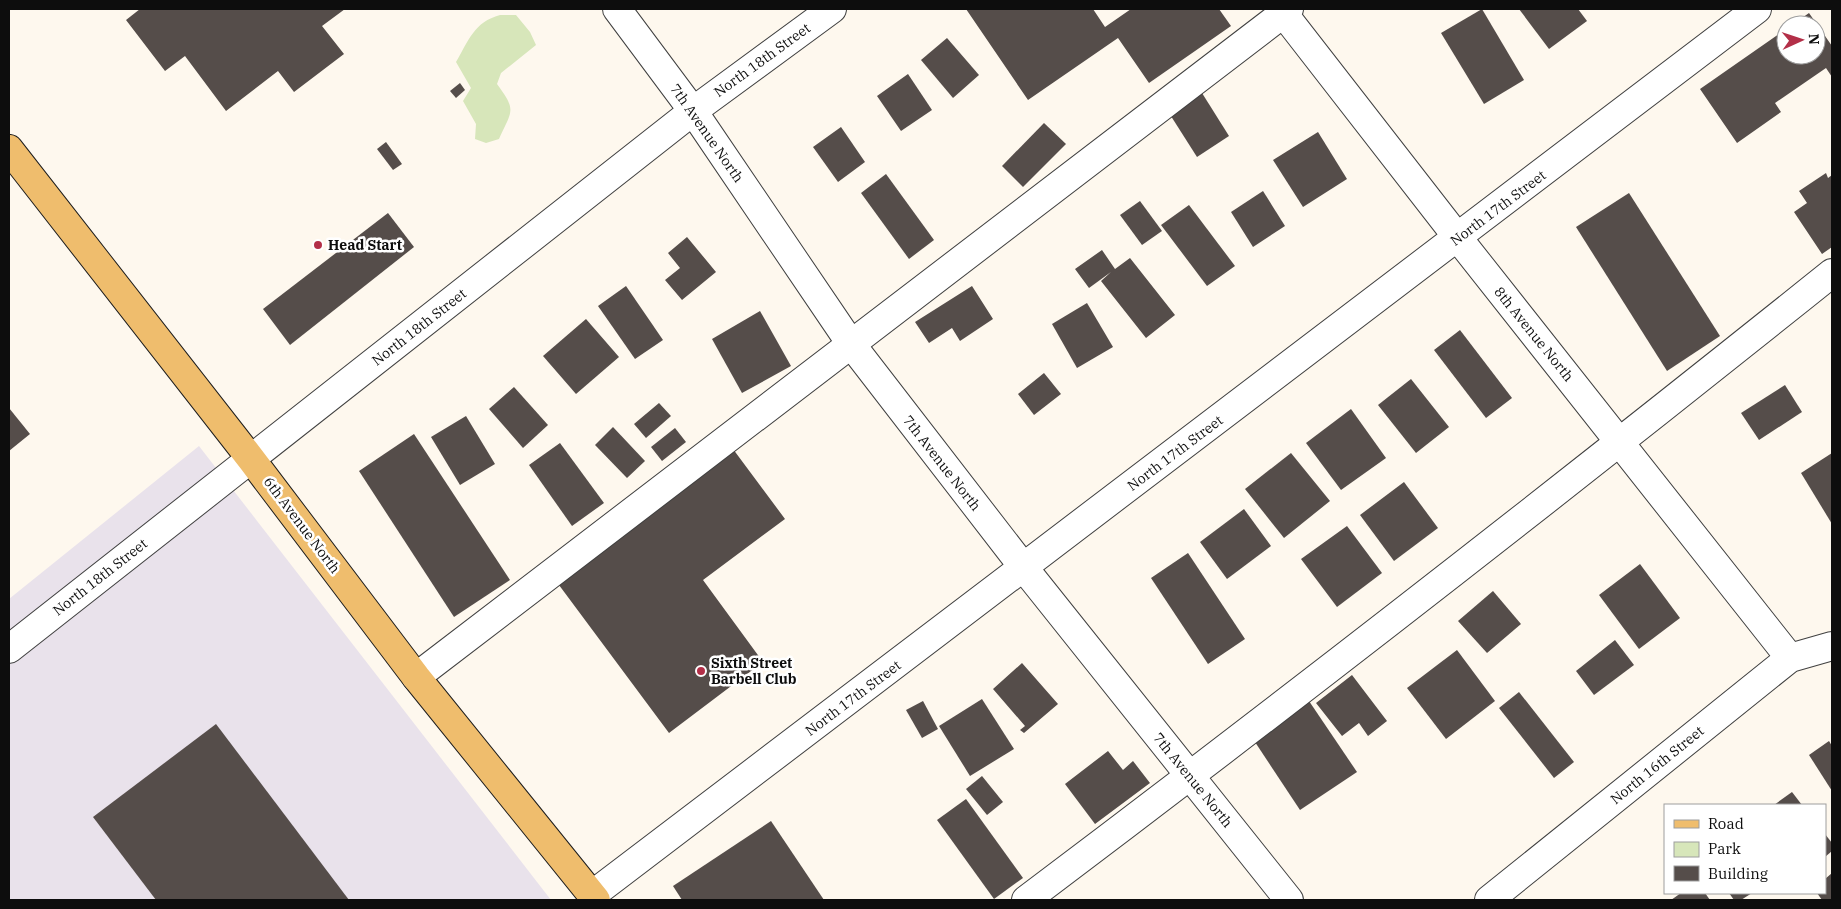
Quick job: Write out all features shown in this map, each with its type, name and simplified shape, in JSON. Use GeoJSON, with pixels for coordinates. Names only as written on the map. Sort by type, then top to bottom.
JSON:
{"type":"FeatureCollection","features":[{"type":"Feature","properties":{"kind":"main road","name":"6th Avenue North"},"geometry":{"type":"LineString","coordinates":[[9,149],[252,459],[416,677],[594,898]]}},
{"type":"Feature","properties":{"kind":"street","name":"7th Avenue North"},"geometry":{"type":"LineString","coordinates":[[617,9],[693,111],[851,344],[1024,568],[1289,900]]}},
{"type":"Feature","properties":{"kind":"street","name":"North 18th Street"},"geometry":{"type":"LineString","coordinates":[[9,649],[693,111],[832,9]]}},
{"type":"Feature","properties":{"kind":"street","name":"North 17th Street"},"geometry":{"type":"LineString","coordinates":[[594,898],[1757,9]]}},
{"type":"Feature","properties":{"kind":"street","name":"8th Avenue North"},"geometry":{"type":"LineString","coordinates":[[1284,10],[1458,238],[1790,658]]}},
{"type":"Feature","properties":{"kind":"street"},"geometry":{"type":"LineString","coordinates":[[416,677],[1284,10]]}},
{"type":"Feature","properties":{"kind":"street"},"geometry":{"type":"LineString","coordinates":[[1026,900],[1190,777],[1621,443],[1832,273]]}},
{"type":"Feature","properties":{"kind":"street","name":"North 16th Street"},"geometry":{"type":"LineString","coordinates":[[1489,900],[1790,658],[1832,646]]}},
{"type":"Feature","properties":{"kind":"shaded area"},"geometry":{"type":"Polygon","coordinates":[[[199,446],[551,900],[9,900],[9,599],[199,446]]]}},
{"type":"Feature","properties":{"kind":"green space"},"geometry":{"type":"Polygon","coordinates":[[[500,15],[516,15],[530,32],[536,45],[501,73],[497,84],[508,100],[510,106],[509,116],[499,139],[486,143],[475,139],[476,124],[463,101],[471,88],[456,62],[478,27],[491,18],[500,15]]]}},
{"type":"Feature","properties":{"kind":"building"},"geometry":{"type":"Polygon","coordinates":[[[140,9],[345,9],[322,26],[344,54],[294,92],[278,71],[226,111],[185,56],[165,71],[126,20],[140,9]]]}},
{"type":"Feature","properties":{"kind":"building"},"geometry":{"type":"Polygon","coordinates":[[[966,9],[1093,9],[1105,27],[1131,9],[1219,9],[1231,26],[1149,83],[1118,38],[1028,100],[966,9]]]}},
{"type":"Feature","properties":{"kind":"building"},"geometry":{"type":"Polygon","coordinates":[[[1482,9],[1524,80],[1484,104],[1441,33],[1482,9]]]}},
{"type":"Feature","properties":{"kind":"building"},"geometry":{"type":"Polygon","coordinates":[[[1519,9],[1578,9],[1587,21],[1549,49],[1519,9]]]}},
{"type":"Feature","properties":{"kind":"building"},"geometry":{"type":"Polygon","coordinates":[[[1776,36],[1776,65],[1826,65],[1826,37],[1832,46],[1832,77],[1826,68],[1775,103],[1781,112],[1737,143],[1700,89],[1776,36]]]}},
{"type":"Feature","properties":{"kind":"building"},"geometry":{"type":"Polygon","coordinates":[[[947,38],[979,75],[953,98],[921,60],[947,38]]]}},
{"type":"Feature","properties":{"kind":"building"},"geometry":{"type":"Polygon","coordinates":[[[908,74],[932,110],[901,131],[877,96],[908,74]]]}},
{"type":"Feature","properties":{"kind":"building"},"geometry":{"type":"Polygon","coordinates":[[[460,83],[465,90],[456,98],[450,91],[460,83]]]}},
{"type":"Feature","properties":{"kind":"building"},"geometry":{"type":"Polygon","coordinates":[[[1202,93],[1229,136],[1197,157],[1169,113],[1202,93]]]}},
{"type":"Feature","properties":{"kind":"building"},"geometry":{"type":"Polygon","coordinates":[[[1044,123],[1066,144],[1023,187],[1002,166],[1044,123]]]}},
{"type":"Feature","properties":{"kind":"building"},"geometry":{"type":"Polygon","coordinates":[[[841,127],[865,162],[838,182],[813,147],[841,127]]]}},
{"type":"Feature","properties":{"kind":"building"},"geometry":{"type":"Polygon","coordinates":[[[1318,132],[1347,179],[1303,207],[1273,160],[1318,132]]]}},
{"type":"Feature","properties":{"kind":"building"},"geometry":{"type":"Polygon","coordinates":[[[386,142],[402,164],[393,170],[377,149],[386,142]]]}},
{"type":"Feature","properties":{"kind":"building"},"geometry":{"type":"Polygon","coordinates":[[[1826,173],[1828,178],[1832,175],[1832,247],[1822,254],[1794,212],[1807,203],[1799,191],[1826,173]]]}},
{"type":"Feature","properties":{"kind":"building"},"geometry":{"type":"Polygon","coordinates":[[[886,174],[934,240],[909,259],[861,193],[886,174]]]}},
{"type":"Feature","properties":{"kind":"building"},"geometry":{"type":"Polygon","coordinates":[[[1263,191],[1285,226],[1253,247],[1231,212],[1263,191]]]}},
{"type":"Feature","properties":{"kind":"building"},"geometry":{"type":"Polygon","coordinates":[[[1629,193],[1720,336],[1667,371],[1576,227],[1629,193]]]}},
{"type":"Feature","properties":{"kind":"building"},"geometry":{"type":"Polygon","coordinates":[[[1140,201],[1162,231],[1142,245],[1120,215],[1140,201]]]}},
{"type":"Feature","properties":{"kind":"building"},"geometry":{"type":"Polygon","coordinates":[[[1189,205],[1235,266],[1207,286],[1161,225],[1189,205]]]}},
{"type":"Feature","properties":{"kind":"building"},"geometry":{"type":"Polygon","coordinates":[[[388,213],[414,247],[290,345],[263,309],[388,213]]]}},
{"type":"Feature","properties":{"kind":"building"},"geometry":{"type":"Polygon","coordinates":[[[687,237],[716,272],[682,300],[665,280],[680,268],[668,253],[687,237]]]}},
{"type":"Feature","properties":{"kind":"building"},"geometry":{"type":"Polygon","coordinates":[[[1102,250],[1115,269],[1130,258],[1175,315],[1146,338],[1101,281],[1111,272],[1089,288],[1075,269],[1102,250]]]}},
{"type":"Feature","properties":{"kind":"building"},"geometry":{"type":"Polygon","coordinates":[[[626,286],[663,340],[635,359],[598,306],[626,286]]]}},
{"type":"Feature","properties":{"kind":"building"},"geometry":{"type":"Polygon","coordinates":[[[972,286],[993,319],[960,341],[952,328],[929,343],[915,322],[972,286]]]}},
{"type":"Feature","properties":{"kind":"building"},"geometry":{"type":"Polygon","coordinates":[[[1087,303],[1113,347],[1077,368],[1052,324],[1087,303]]]}},
{"type":"Feature","properties":{"kind":"building"},"geometry":{"type":"Polygon","coordinates":[[[760,311],[791,366],[742,393],[712,339],[760,311]]]}},
{"type":"Feature","properties":{"kind":"building"},"geometry":{"type":"Polygon","coordinates":[[[586,319],[619,357],[576,394],[543,356],[586,319]]]}},
{"type":"Feature","properties":{"kind":"building"},"geometry":{"type":"Polygon","coordinates":[[[1460,330],[1512,398],[1486,418],[1434,350],[1460,330]]]}},
{"type":"Feature","properties":{"kind":"building"},"geometry":{"type":"Polygon","coordinates":[[[1044,373],[1061,394],[1034,415],[1018,394],[1044,373]]]}},
{"type":"Feature","properties":{"kind":"building"},"geometry":{"type":"Polygon","coordinates":[[[1411,379],[1449,427],[1416,453],[1378,405],[1411,379]]]}},
{"type":"Feature","properties":{"kind":"building"},"geometry":{"type":"Polygon","coordinates":[[[1785,385],[1802,412],[1759,440],[1741,413],[1785,385]]]}},
{"type":"Feature","properties":{"kind":"building"},"geometry":{"type":"Polygon","coordinates":[[[514,387],[548,425],[523,448],[489,409],[514,387]]]}},
{"type":"Feature","properties":{"kind":"building"},"geometry":{"type":"Polygon","coordinates":[[[659,403],[671,416],[646,438],[634,424],[659,403]]]}},
{"type":"Feature","properties":{"kind":"building"},"geometry":{"type":"Polygon","coordinates":[[[9,408],[30,434],[9,451],[9,408]]]}},
{"type":"Feature","properties":{"kind":"building"},"geometry":{"type":"Polygon","coordinates":[[[1351,409],[1386,458],[1341,490],[1306,443],[1351,409]]]}},
{"type":"Feature","properties":{"kind":"building"},"geometry":{"type":"Polygon","coordinates":[[[466,416],[495,464],[460,485],[431,437],[466,416]]]}},
{"type":"Feature","properties":{"kind":"building"},"geometry":{"type":"Polygon","coordinates":[[[613,427],[645,461],[627,478],[595,445],[613,427]]]}},
{"type":"Feature","properties":{"kind":"building"},"geometry":{"type":"Polygon","coordinates":[[[675,428],[686,442],[662,461],[651,447],[675,428]]]}},
{"type":"Feature","properties":{"kind":"building"},"geometry":{"type":"Polygon","coordinates":[[[414,434],[510,580],[454,617],[359,471],[414,434]]]}},
{"type":"Feature","properties":{"kind":"building"},"geometry":{"type":"Polygon","coordinates":[[[560,443],[604,503],[572,526],[529,465],[560,443]]]}},
{"type":"Feature","properties":{"kind":"building"},"geometry":{"type":"Polygon","coordinates":[[[733,449],[785,519],[703,580],[763,662],[669,733],[556,581],[733,449]]]}},
{"type":"Feature","properties":{"kind":"building"},"geometry":{"type":"Polygon","coordinates":[[[1291,453],[1330,501],[1284,538],[1245,489],[1291,453]]]}},
{"type":"Feature","properties":{"kind":"building"},"geometry":{"type":"Polygon","coordinates":[[[1832,453],[1832,524],[1801,473],[1832,453]]]}},
{"type":"Feature","properties":{"kind":"building"},"geometry":{"type":"Polygon","coordinates":[[[1404,482],[1438,528],[1394,561],[1360,515],[1404,482]]]}},
{"type":"Feature","properties":{"kind":"building"},"geometry":{"type":"Polygon","coordinates":[[[1244,509],[1271,546],[1227,579],[1200,542],[1244,509]]]}},
{"type":"Feature","properties":{"kind":"building"},"geometry":{"type":"Polygon","coordinates":[[[1347,526],[1382,573],[1337,607],[1301,559],[1347,526]]]}},
{"type":"Feature","properties":{"kind":"building"},"geometry":{"type":"Polygon","coordinates":[[[1188,553],[1245,639],[1208,664],[1151,578],[1188,553]]]}},
{"type":"Feature","properties":{"kind":"building"},"geometry":{"type":"Polygon","coordinates":[[[1640,564],[1680,618],[1639,649],[1599,595],[1640,564]]]}},
{"type":"Feature","properties":{"kind":"building"},"geometry":{"type":"Polygon","coordinates":[[[1493,591],[1521,624],[1487,653],[1458,621],[1493,591]]]}},
{"type":"Feature","properties":{"kind":"building"},"geometry":{"type":"Polygon","coordinates":[[[1615,640],[1634,665],[1594,695],[1576,671],[1615,640]]]}},
{"type":"Feature","properties":{"kind":"building"},"geometry":{"type":"Polygon","coordinates":[[[1457,650],[1495,701],[1446,739],[1407,688],[1457,650]]]}},
{"type":"Feature","properties":{"kind":"building"},"geometry":{"type":"Polygon","coordinates":[[[1022,663],[1058,704],[1024,733],[1020,730],[1025,726],[993,689],[1022,663]]]}},
{"type":"Feature","properties":{"kind":"building"},"geometry":{"type":"Polygon","coordinates":[[[1352,675],[1387,721],[1368,736],[1359,723],[1342,736],[1316,703],[1352,675]]]}},
{"type":"Feature","properties":{"kind":"building"},"geometry":{"type":"Polygon","coordinates":[[[1519,692],[1574,762],[1554,778],[1499,708],[1519,692]]]}},
{"type":"Feature","properties":{"kind":"building"},"geometry":{"type":"Polygon","coordinates":[[[982,699],[1014,749],[970,776],[939,726],[982,699]]]}},
{"type":"Feature","properties":{"kind":"building"},"geometry":{"type":"Polygon","coordinates":[[[923,701],[938,729],[922,738],[906,710],[923,701]]]}},
{"type":"Feature","properties":{"kind":"building"},"geometry":{"type":"Polygon","coordinates":[[[1309,701],[1357,772],[1300,810],[1253,739],[1309,701]]]}},
{"type":"Feature","properties":{"kind":"building"},"geometry":{"type":"Polygon","coordinates":[[[216,724],[349,900],[156,900],[93,817],[216,724]]]}},
{"type":"Feature","properties":{"kind":"building"},"geometry":{"type":"Polygon","coordinates":[[[1829,741],[1832,746],[1832,791],[1809,755],[1829,741]]]}},
{"type":"Feature","properties":{"kind":"building"},"geometry":{"type":"Polygon","coordinates":[[[1108,751],[1123,770],[1133,761],[1150,783],[1095,824],[1065,784],[1108,751]]]}},
{"type":"Feature","properties":{"kind":"building"},"geometry":{"type":"Polygon","coordinates":[[[982,776],[1003,802],[987,815],[966,789],[982,776]]]}},
{"type":"Feature","properties":{"kind":"building"},"geometry":{"type":"Polygon","coordinates":[[[1792,792],[1801,804],[1775,804],[1792,792]]]}},
{"type":"Feature","properties":{"kind":"building"},"geometry":{"type":"Polygon","coordinates":[[[966,799],[1023,878],[994,899],[937,820],[966,799]]]}},
{"type":"Feature","properties":{"kind":"building"},"geometry":{"type":"Polygon","coordinates":[[[771,821],[824,900],[682,900],[673,886],[771,821]]]}},
{"type":"Feature","properties":{"kind":"building"},"geometry":{"type":"Polygon","coordinates":[[[1826,835],[1832,843],[1832,851],[1826,856],[1826,835]]]}},
{"type":"Feature","properties":{"kind":"building"},"geometry":{"type":"Polygon","coordinates":[[[1832,873],[1832,900],[1822,900],[1818,894],[1826,894],[1826,878],[1832,873]]]}},
{"type":"Feature","properties":{"kind":"building"},"geometry":{"type":"Polygon","coordinates":[[[1680,894],[1706,894],[1710,900],[1671,900],[1680,894]]]}},
{"type":"Feature","properties":{"kind":"building"},"geometry":{"type":"Polygon","coordinates":[[[1730,894],[1750,894],[1741,900],[1734,900],[1730,894]]]}},
{"type":"Feature","properties":{"kind":"place","name":"Head Start"},"geometry":{"type":"Point","coordinates":[318,245]}},
{"type":"Feature","properties":{"kind":"place","name":"Sixth Street Barbell Club"},"geometry":{"type":"Point","coordinates":[701,671]}}]}
